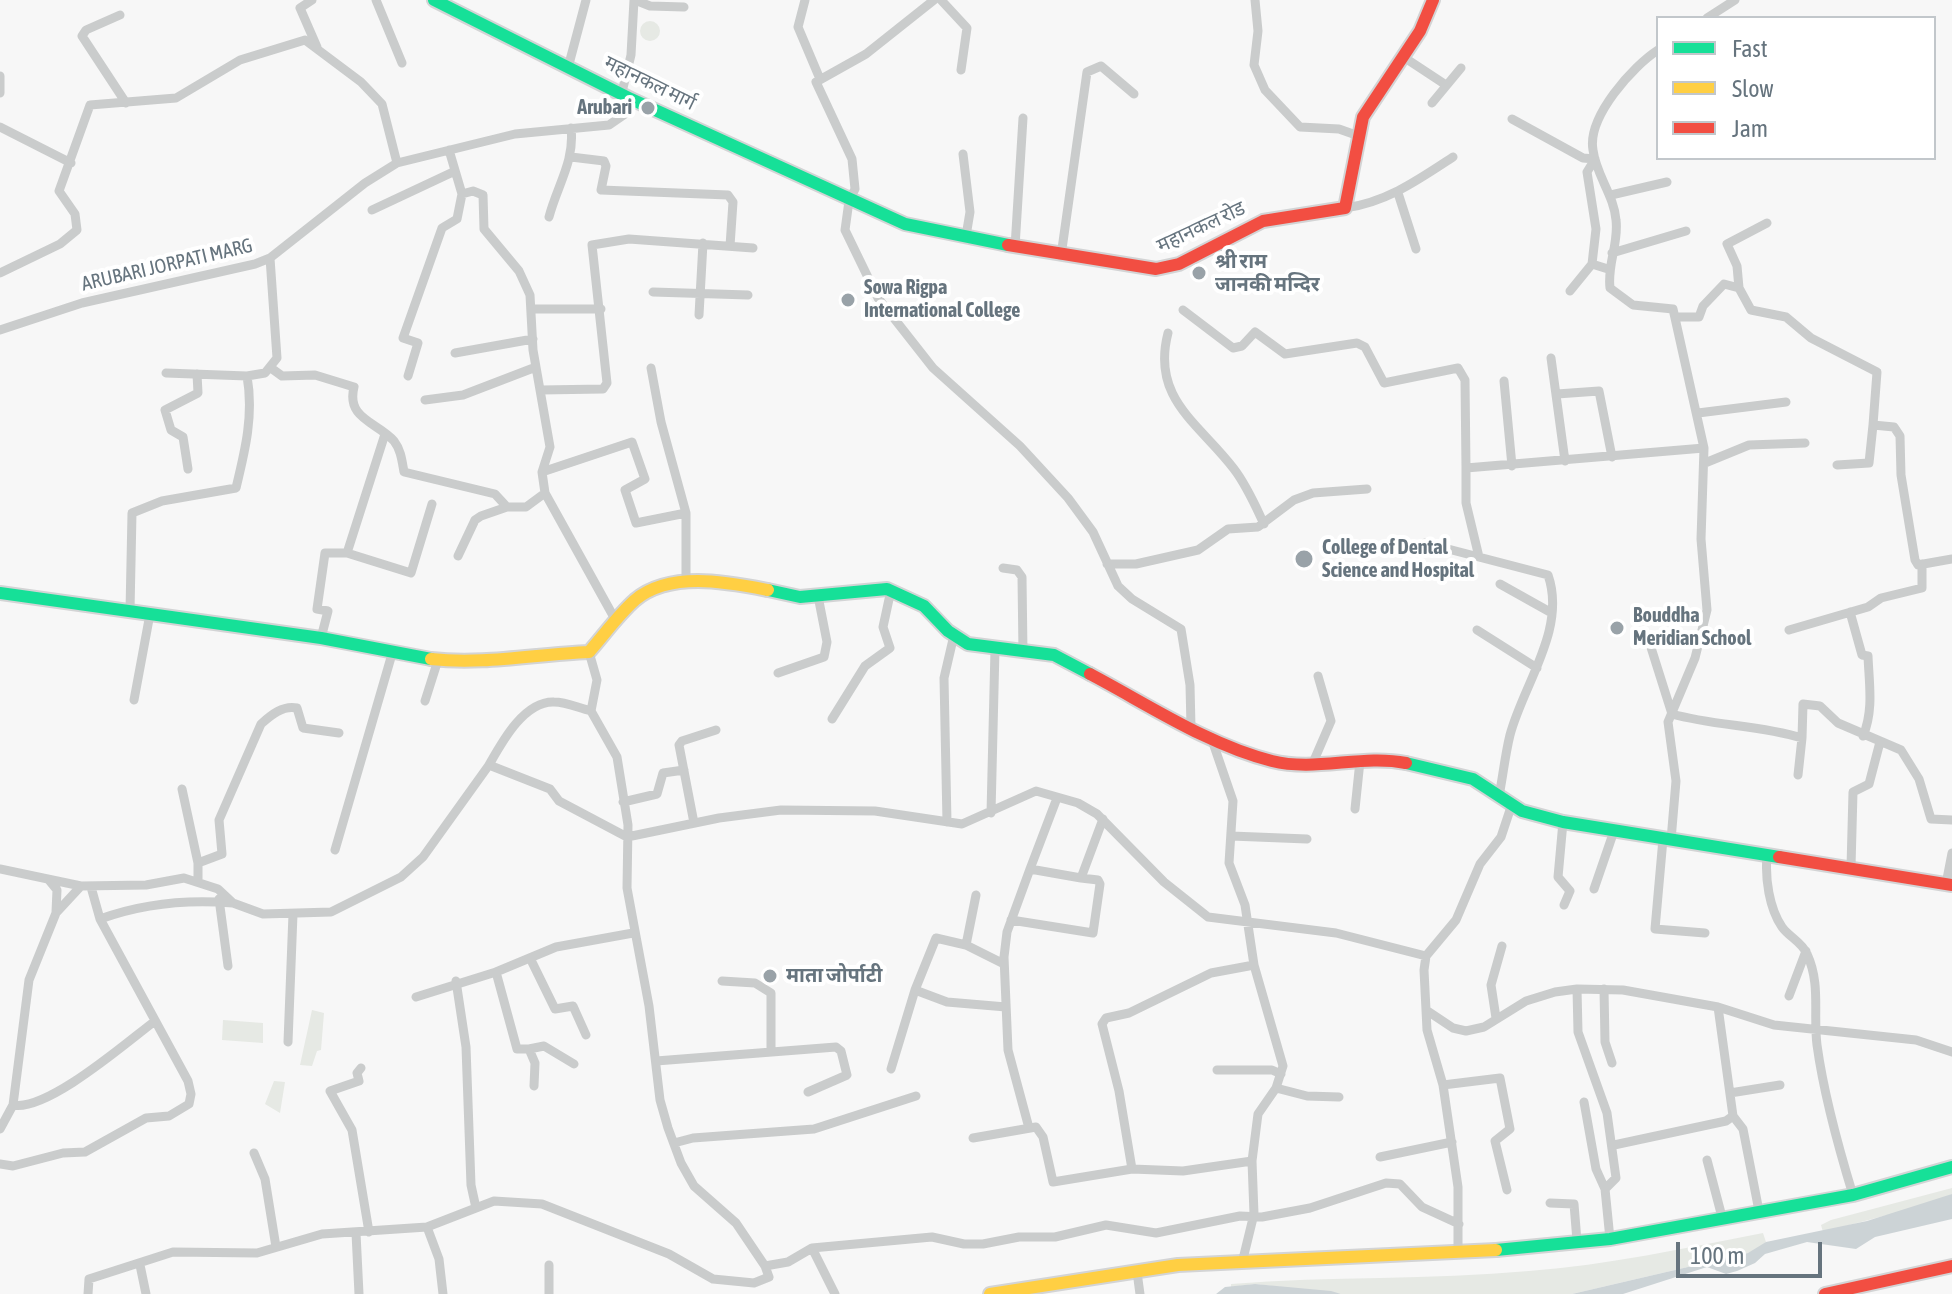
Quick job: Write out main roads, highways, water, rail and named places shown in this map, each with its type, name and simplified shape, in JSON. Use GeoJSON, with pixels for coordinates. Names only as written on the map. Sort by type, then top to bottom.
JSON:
{"type":"FeatureCollection","features":[{"type":"Feature","properties":{"kind":"main road","name":"महानकल मार्ग"},"geometry":{"type":"LineString","coordinates":[[434,0],[849,201]]}},
{"type":"Feature","properties":{"kind":"main road","name":"महानकल रोड"},"geometry":{"type":"LineString","coordinates":[[849,201],[905,224],[1061,256],[1156,269],[1179,264],[1263,221],[1345,208],[1356,135],[1372,101],[1423,31],[1433,0]]}},
{"type":"Feature","properties":{"kind":"main road"},"geometry":{"type":"LineString","coordinates":[[0,593],[321,638],[392,654],[478,663],[533,654],[589,652],[634,601],[652,589],[686,581],[726,582],[800,597],[891,590],[924,606],[954,635],[977,647],[1054,655],[1211,737],[1278,763],[1312,765],[1391,760],[1473,779],[1512,804],[1563,822],[1949,885]]}},
{"type":"Feature","properties":{"kind":"main road"},"geometry":{"type":"LineString","coordinates":[[990,1294],[1243,1259],[1535,1248],[1610,1239],[1853,1195],[1952,1167]]}},
{"type":"Feature","properties":{"kind":"main road"},"geometry":{"type":"LineString","coordinates":[[1825,1294],[1952,1266]]}},
{"type":"Feature","properties":{"kind":"place","name":"Arubari"},"geometry":{"type":"Point","coordinates":[648,108]}},
{"type":"Feature","properties":{"kind":"place","name":"श्री राम जानकी मन्दिर"},"geometry":{"type":"Point","coordinates":[1199,273]}},
{"type":"Feature","properties":{"kind":"place","name":"Sowa Rigpa International College"},"geometry":{"type":"Point","coordinates":[848,300]}},
{"type":"Feature","properties":{"kind":"place","name":"College of Dental Science and Hospital"},"geometry":{"type":"Point","coordinates":[1304,559]}},
{"type":"Feature","properties":{"kind":"place","name":"Bouddha Meridian School"},"geometry":{"type":"Point","coordinates":[1617,628]}},
{"type":"Feature","properties":{"kind":"place","name":"माता जोर्पाटी"},"geometry":{"type":"Point","coordinates":[770,976]}}]}
